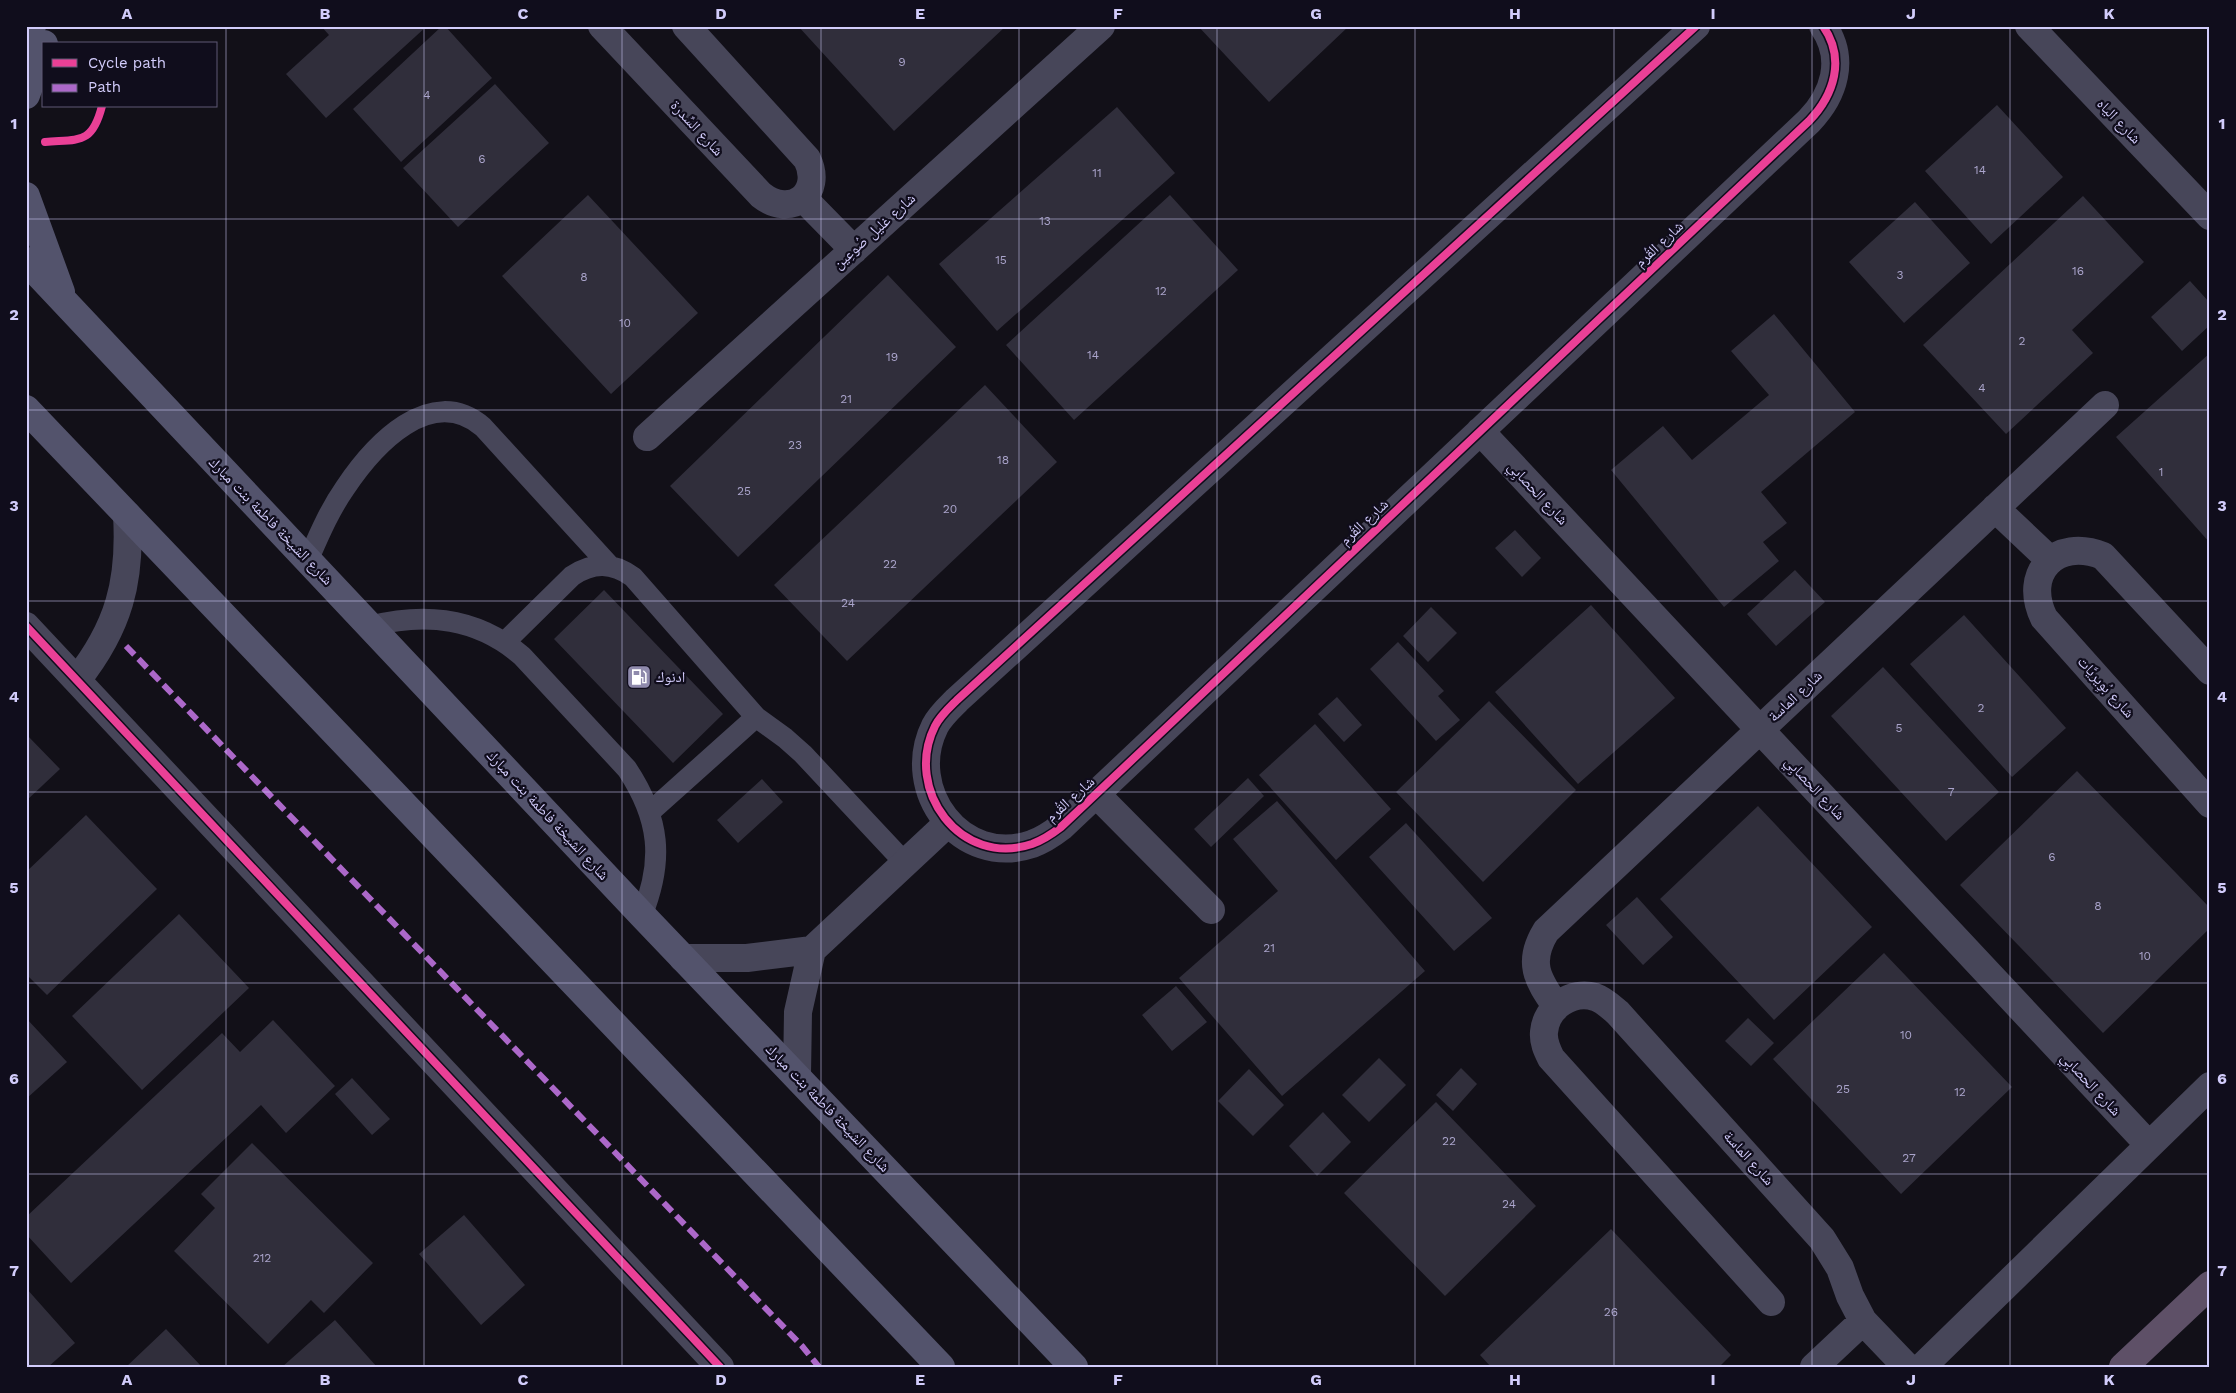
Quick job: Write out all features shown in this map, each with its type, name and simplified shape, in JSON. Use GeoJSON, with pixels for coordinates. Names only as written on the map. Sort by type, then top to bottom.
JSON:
{"type":"FeatureCollection","features":[{"type":"Feature","properties":{"kind":"highway"},"geometry":{"type":"LineString","coordinates":[[2123,1367],[2210,1285]]}},
{"type":"Feature","properties":{"kind":"main road"},"geometry":{"type":"LineString","coordinates":[[26,32],[32,26]]}},
{"type":"Feature","properties":{"kind":"main road"},"geometry":{"type":"LineString","coordinates":[[45,42],[51,26]]}},
{"type":"Feature","properties":{"kind":"main road"},"geometry":{"type":"LineString","coordinates":[[26,95],[42,50]]}},
{"type":"Feature","properties":{"kind":"main road"},"geometry":{"type":"LineString","coordinates":[[26,196],[66,305]]}},
{"type":"Feature","properties":{"kind":"main road","name":"شارع الشيخة فاطمة بنت مبارك"},"geometry":{"type":"LineString","coordinates":[[26,261],[642,915],[797,1075],[1074,1367]]}},
{"type":"Feature","properties":{"kind":"main road"},"geometry":{"type":"LineString","coordinates":[[26,409],[940,1367]]}},
{"type":"Feature","properties":{"kind":"street","name":"شارع السِّدرة"},"geometry":{"type":"LineString","coordinates":[[602,26],[761,195],[770,202],[781,206],[793,204],[803,198]]}},
{"type":"Feature","properties":{"kind":"street"},"geometry":{"type":"LineString","coordinates":[[686,26],[807,159],[812,168],[812,179],[810,189],[803,198],[854,250]]}},
{"type":"Feature","properties":{"kind":"street","name":"شارع غليل صُوعِين"},"geometry":{"type":"LineString","coordinates":[[647,437],[1101,26]]}},
{"type":"Feature","properties":{"kind":"street","name":"شارع القُرم"},"geometry":{"type":"LineString","coordinates":[[1696,26],[957,700],[936,725],[925,759],[930,793],[948,823],[962,834],[977,842],[995,847],[1012,848],[1030,845],[1047,838],[1061,827],[1822,107],[1831,90],[1835,70],[1834,51],[1823,26]]}},
{"type":"Feature","properties":{"kind":"street","name":"شارع الياه"},"geometry":{"type":"LineString","coordinates":[[2029,26],[2210,216]]}},
{"type":"Feature","properties":{"kind":"street","name":"شارع الماسة"},"geometry":{"type":"LineString","coordinates":[[1907,1367],[1863,1320],[1850,1296],[1840,1268],[1822,1239],[1608,1004],[1596,997],[1581,995],[1567,998],[1556,1006],[1542,986],[1536,971],[1536,954],[1546,931],[2105,405]]}},
{"type":"Feature","properties":{"kind":"street","name":"شارع الحصابِي"},"geometry":{"type":"LineString","coordinates":[[1480,431],[2148,1145]]}},
{"type":"Feature","properties":{"kind":"street"},"geometry":{"type":"LineString","coordinates":[[1995,508],[2050,560],[2062,552],[2076,549],[2090,550],[2103,556],[2210,671]]}},
{"type":"Feature","properties":{"kind":"street"},"geometry":{"type":"LineString","coordinates":[[77,680],[96,655],[110,629],[120,603],[126,574],[127,514]]}},
{"type":"Feature","properties":{"kind":"street","name":"شارع بُوِيريَّات"},"geometry":{"type":"LineString","coordinates":[[2050,560],[2042,570],[2037,582],[2038,606],[2044,618],[2210,804]]}},
{"type":"Feature","properties":{"kind":"street"},"geometry":{"type":"LineString","coordinates":[[26,626],[720,1367]]}},
{"type":"Feature","properties":{"kind":"street"},"geometry":{"type":"LineString","coordinates":[[1096,794],[1211,910]]}},
{"type":"Feature","properties":{"kind":"street"},"geometry":{"type":"LineString","coordinates":[[797,1075],[798,1012],[812,950],[948,823]]}},
{"type":"Feature","properties":{"kind":"street"},"geometry":{"type":"LineString","coordinates":[[683,958],[747,958],[812,950]]}},
{"type":"Feature","properties":{"kind":"street"},"geometry":{"type":"LineString","coordinates":[[1556,1006],[1548,1018],[1544,1031],[1545,1046],[1551,1058],[1771,1302]]}},
{"type":"Feature","properties":{"kind":"street"},"geometry":{"type":"LineString","coordinates":[[1922,1367],[2210,1086]]}},
{"type":"Feature","properties":{"kind":"street"},"geometry":{"type":"LineString","coordinates":[[1814,1367],[1863,1320]]}},
{"type":"Feature","properties":{"kind":"lane"},"geometry":{"type":"LineString","coordinates":[[308,560],[324,522],[345,488],[371,456],[393,435],[417,417],[432,411],[449,410],[473,418],[483,427],[609,565]]}},
{"type":"Feature","properties":{"kind":"lane"},"geometry":{"type":"LineString","coordinates":[[505,642],[572,576],[583,569],[596,565],[609,565],[622,569],[633,577],[756,717],[786,738],[804,754],[905,863]]}},
{"type":"Feature","properties":{"kind":"lane"},"geometry":{"type":"LineString","coordinates":[[371,626],[410,618],[450,621],[487,633],[505,642],[522,656],[627,769],[641,790],[650,812],[656,838],[656,864],[652,891],[642,915]]}},
{"type":"Feature","properties":{"kind":"lane"},"geometry":{"type":"LineString","coordinates":[[650,812],[756,717]]}},
{"type":"Feature","properties":{"kind":"building"},"geometry":{"type":"Polygon","coordinates":[[[321,26],[427,26],[326,118],[286,74],[329,35],[321,26]]]}},
{"type":"Feature","properties":{"kind":"building"},"geometry":{"type":"Polygon","coordinates":[[[442,26],[445,26],[492,78],[401,162],[353,109],[442,26]]]}},
{"type":"Feature","properties":{"kind":"building"},"geometry":{"type":"Polygon","coordinates":[[[798,26],[1006,26],[894,131],[798,26]]]}},
{"type":"Feature","properties":{"kind":"building"},"geometry":{"type":"Polygon","coordinates":[[[1198,26],[1349,26],[1269,102],[1198,26]]]}},
{"type":"Feature","properties":{"kind":"building"},"geometry":{"type":"Polygon","coordinates":[[[495,84],[549,143],[458,227],[403,168],[495,84]]]}},
{"type":"Feature","properties":{"kind":"building"},"geometry":{"type":"Polygon","coordinates":[[[1997,105],[2063,177],[1991,244],[1925,171],[1997,105]]]}},
{"type":"Feature","properties":{"kind":"building"},"geometry":{"type":"Polygon","coordinates":[[[1117,107],[1175,173],[997,331],[939,264],[1117,107]]]}},
{"type":"Feature","properties":{"kind":"building"},"geometry":{"type":"Polygon","coordinates":[[[588,195],[698,313],[611,394],[502,276],[588,195]]]}},
{"type":"Feature","properties":{"kind":"building"},"geometry":{"type":"Polygon","coordinates":[[[1170,195],[1238,270],[1074,420],[1006,345],[1170,195]]]}},
{"type":"Feature","properties":{"kind":"building"},"geometry":{"type":"Polygon","coordinates":[[[2083,196],[2144,262],[2072,330],[2093,353],[2006,434],[1923,345],[2083,196]]]}},
{"type":"Feature","properties":{"kind":"building"},"geometry":{"type":"Polygon","coordinates":[[[1915,202],[1970,263],[1904,323],[1849,262],[1915,202]]]}},
{"type":"Feature","properties":{"kind":"building"},"geometry":{"type":"Polygon","coordinates":[[[888,275],[956,347],[738,557],[670,486],[888,275]]]}},
{"type":"Feature","properties":{"kind":"building"},"geometry":{"type":"Polygon","coordinates":[[[2190,281],[2210,303],[2210,325],[2182,351],[2151,317],[2190,281]]]}},
{"type":"Feature","properties":{"kind":"building"},"geometry":{"type":"Polygon","coordinates":[[[1774,314],[1855,412],[1761,492],[1787,523],[1763,542],[1779,561],[1724,607],[1611,470],[1663,426],[1692,460],[1769,395],[1731,351],[1774,314]]]}},
{"type":"Feature","properties":{"kind":"building"},"geometry":{"type":"Polygon","coordinates":[[[2210,353],[2210,543],[2116,437],[2210,353]]]}},
{"type":"Feature","properties":{"kind":"building"},"geometry":{"type":"Polygon","coordinates":[[[985,385],[1057,462],[847,661],[774,585],[985,385]]]}},
{"type":"Feature","properties":{"kind":"building"},"geometry":{"type":"Polygon","coordinates":[[[1515,530],[1541,558],[1522,577],[1495,548],[1515,530]]]}},
{"type":"Feature","properties":{"kind":"building"},"geometry":{"type":"Polygon","coordinates":[[[1795,570],[1825,602],[1776,646],[1747,614],[1795,570]]]}},
{"type":"Feature","properties":{"kind":"building","name":"ادنوك"},"geometry":{"type":"Polygon","coordinates":[[[604,590],[723,714],[673,763],[554,639],[604,590]]]}},
{"type":"Feature","properties":{"kind":"building"},"geometry":{"type":"Polygon","coordinates":[[[1591,605],[1675,698],[1578,784],[1495,692],[1591,605]]]}},
{"type":"Feature","properties":{"kind":"building"},"geometry":{"type":"Polygon","coordinates":[[[1431,607],[1457,633],[1428,662],[1403,636],[1431,607]]]}},
{"type":"Feature","properties":{"kind":"building"},"geometry":{"type":"Polygon","coordinates":[[[1964,615],[2066,728],[2012,777],[1910,664],[1964,615]]]}},
{"type":"Feature","properties":{"kind":"building"},"geometry":{"type":"Polygon","coordinates":[[[1398,642],[1444,691],[1438,696],[1460,720],[1436,741],[1370,669],[1398,642]]]}},
{"type":"Feature","properties":{"kind":"building"},"geometry":{"type":"Polygon","coordinates":[[[1883,667],[1999,792],[1946,841],[1831,716],[1883,667]]]}},
{"type":"Feature","properties":{"kind":"building"},"geometry":{"type":"Polygon","coordinates":[[[1337,697],[1362,725],[1344,742],[1318,714],[1337,697]]]}},
{"type":"Feature","properties":{"kind":"building"},"geometry":{"type":"Polygon","coordinates":[[[1489,701],[1576,790],[1483,882],[1396,792],[1489,701]]]}},
{"type":"Feature","properties":{"kind":"building"},"geometry":{"type":"Polygon","coordinates":[[[1315,724],[1391,809],[1336,860],[1259,775],[1315,724]]]}},
{"type":"Feature","properties":{"kind":"building"},"geometry":{"type":"Polygon","coordinates":[[[26,734],[60,769],[26,801],[26,734]]]}},
{"type":"Feature","properties":{"kind":"building"},"geometry":{"type":"Polygon","coordinates":[[[2077,771],[2210,908],[2210,928],[2103,1033],[1960,885],[2077,771]]]}},
{"type":"Feature","properties":{"kind":"building"},"geometry":{"type":"Polygon","coordinates":[[[1248,778],[1264,796],[1211,847],[1194,829],[1248,778]]]}},
{"type":"Feature","properties":{"kind":"building"},"geometry":{"type":"Polygon","coordinates":[[[762,779],[783,802],[738,843],[717,820],[762,779]]]}},
{"type":"Feature","properties":{"kind":"building"},"geometry":{"type":"Polygon","coordinates":[[[1277,801],[1425,971],[1282,1096],[1179,978],[1278,891],[1233,839],[1277,801]]]}},
{"type":"Feature","properties":{"kind":"building"},"geometry":{"type":"Polygon","coordinates":[[[1758,806],[1872,927],[1774,1020],[1660,899],[1758,806]]]}},
{"type":"Feature","properties":{"kind":"building"},"geometry":{"type":"Polygon","coordinates":[[[86,815],[157,889],[47,995],[26,974],[26,872],[86,815]]]}},
{"type":"Feature","properties":{"kind":"building"},"geometry":{"type":"Polygon","coordinates":[[[1406,823],[1492,918],[1454,951],[1369,857],[1406,823]]]}},
{"type":"Feature","properties":{"kind":"building"},"geometry":{"type":"Polygon","coordinates":[[[1637,897],[1673,937],[1643,965],[1606,925],[1637,897]]]}},
{"type":"Feature","properties":{"kind":"building"},"geometry":{"type":"Polygon","coordinates":[[[179,914],[249,988],[142,1090],[72,1016],[179,914]]]}},
{"type":"Feature","properties":{"kind":"building"},"geometry":{"type":"Polygon","coordinates":[[[1884,953],[2012,1087],[1901,1194],[1773,1059],[1884,953]]]}},
{"type":"Feature","properties":{"kind":"building"},"geometry":{"type":"Polygon","coordinates":[[[1176,986],[1207,1022],[1172,1051],[1142,1015],[1176,986]]]}},
{"type":"Feature","properties":{"kind":"building"},"geometry":{"type":"Polygon","coordinates":[[[26,1018],[67,1062],[26,1099],[26,1018]]]}},
{"type":"Feature","properties":{"kind":"building"},"geometry":{"type":"Polygon","coordinates":[[[1748,1018],[1774,1043],[1751,1066],[1725,1041],[1748,1018]]]}},
{"type":"Feature","properties":{"kind":"building"},"geometry":{"type":"Polygon","coordinates":[[[273,1020],[335,1086],[286,1133],[261,1105],[71,1283],[26,1234],[26,1217],[222,1033],[240,1052],[273,1020]]]}},
{"type":"Feature","properties":{"kind":"building"},"geometry":{"type":"Polygon","coordinates":[[[1379,1058],[1406,1085],[1369,1122],[1342,1095],[1379,1058]]]}},
{"type":"Feature","properties":{"kind":"building"},"geometry":{"type":"Polygon","coordinates":[[[1461,1068],[1477,1084],[1453,1111],[1436,1095],[1461,1068]]]}},
{"type":"Feature","properties":{"kind":"building"},"geometry":{"type":"Polygon","coordinates":[[[1249,1069],[1284,1105],[1253,1136],[1218,1101],[1249,1069]]]}},
{"type":"Feature","properties":{"kind":"building"},"geometry":{"type":"Polygon","coordinates":[[[352,1078],[390,1119],[372,1135],[335,1094],[352,1078]]]}},
{"type":"Feature","properties":{"kind":"building"},"geometry":{"type":"Polygon","coordinates":[[[1436,1102],[1536,1206],[1445,1296],[1344,1193],[1436,1102]]]}},
{"type":"Feature","properties":{"kind":"building"},"geometry":{"type":"Polygon","coordinates":[[[1323,1112],[1351,1142],[1317,1176],[1289,1146],[1323,1112]]]}},
{"type":"Feature","properties":{"kind":"building"},"geometry":{"type":"Polygon","coordinates":[[[252,1143],[373,1263],[324,1313],[311,1300],[268,1344],[174,1251],[215,1208],[201,1194],[252,1143]]]}},
{"type":"Feature","properties":{"kind":"building"},"geometry":{"type":"Polygon","coordinates":[[[464,1215],[525,1285],[481,1325],[419,1254],[464,1215]]]}},
{"type":"Feature","properties":{"kind":"building"},"geometry":{"type":"Polygon","coordinates":[[[1611,1229],[1731,1355],[1719,1367],[1491,1367],[1480,1355],[1611,1229]]]}},
{"type":"Feature","properties":{"kind":"building"},"geometry":{"type":"Polygon","coordinates":[[[26,1288],[75,1343],[48,1367],[26,1367],[26,1288]]]}},
{"type":"Feature","properties":{"kind":"building"},"geometry":{"type":"Polygon","coordinates":[[[335,1320],[377,1367],[282,1367],[335,1320]]]}},
{"type":"Feature","properties":{"kind":"building"},"geometry":{"type":"Polygon","coordinates":[[[166,1329],[202,1367],[126,1367],[166,1329]]]}},
{"type":"Feature","properties":{"kind":"marked path"},"geometry":{"type":"LineString","coordinates":[[126,646],[802,1346],[819,1367]]}},
{"type":"Feature","properties":{"kind":"cycle path"},"geometry":{"type":"LineString","coordinates":[[1696,26],[945,712],[935,726],[927,750],[927,775],[933,798],[945,818],[962,834],[982,845],[1006,848],[1040,841],[1061,827],[1809,121],[1825,100],[1834,76],[1834,51],[1830,38],[1823,26]]}},
{"type":"Feature","properties":{"kind":"cycle path"},"geometry":{"type":"LineString","coordinates":[[45,142],[75,140],[89,134],[94,128],[101,108]]}},
{"type":"Feature","properties":{"kind":"cycle path"},"geometry":{"type":"LineString","coordinates":[[26,626],[720,1367]]}},
{"type":"Feature","properties":{"kind":"place","name":"ادنوك"},"geometry":{"type":"Point","coordinates":[639,677]}}]}
